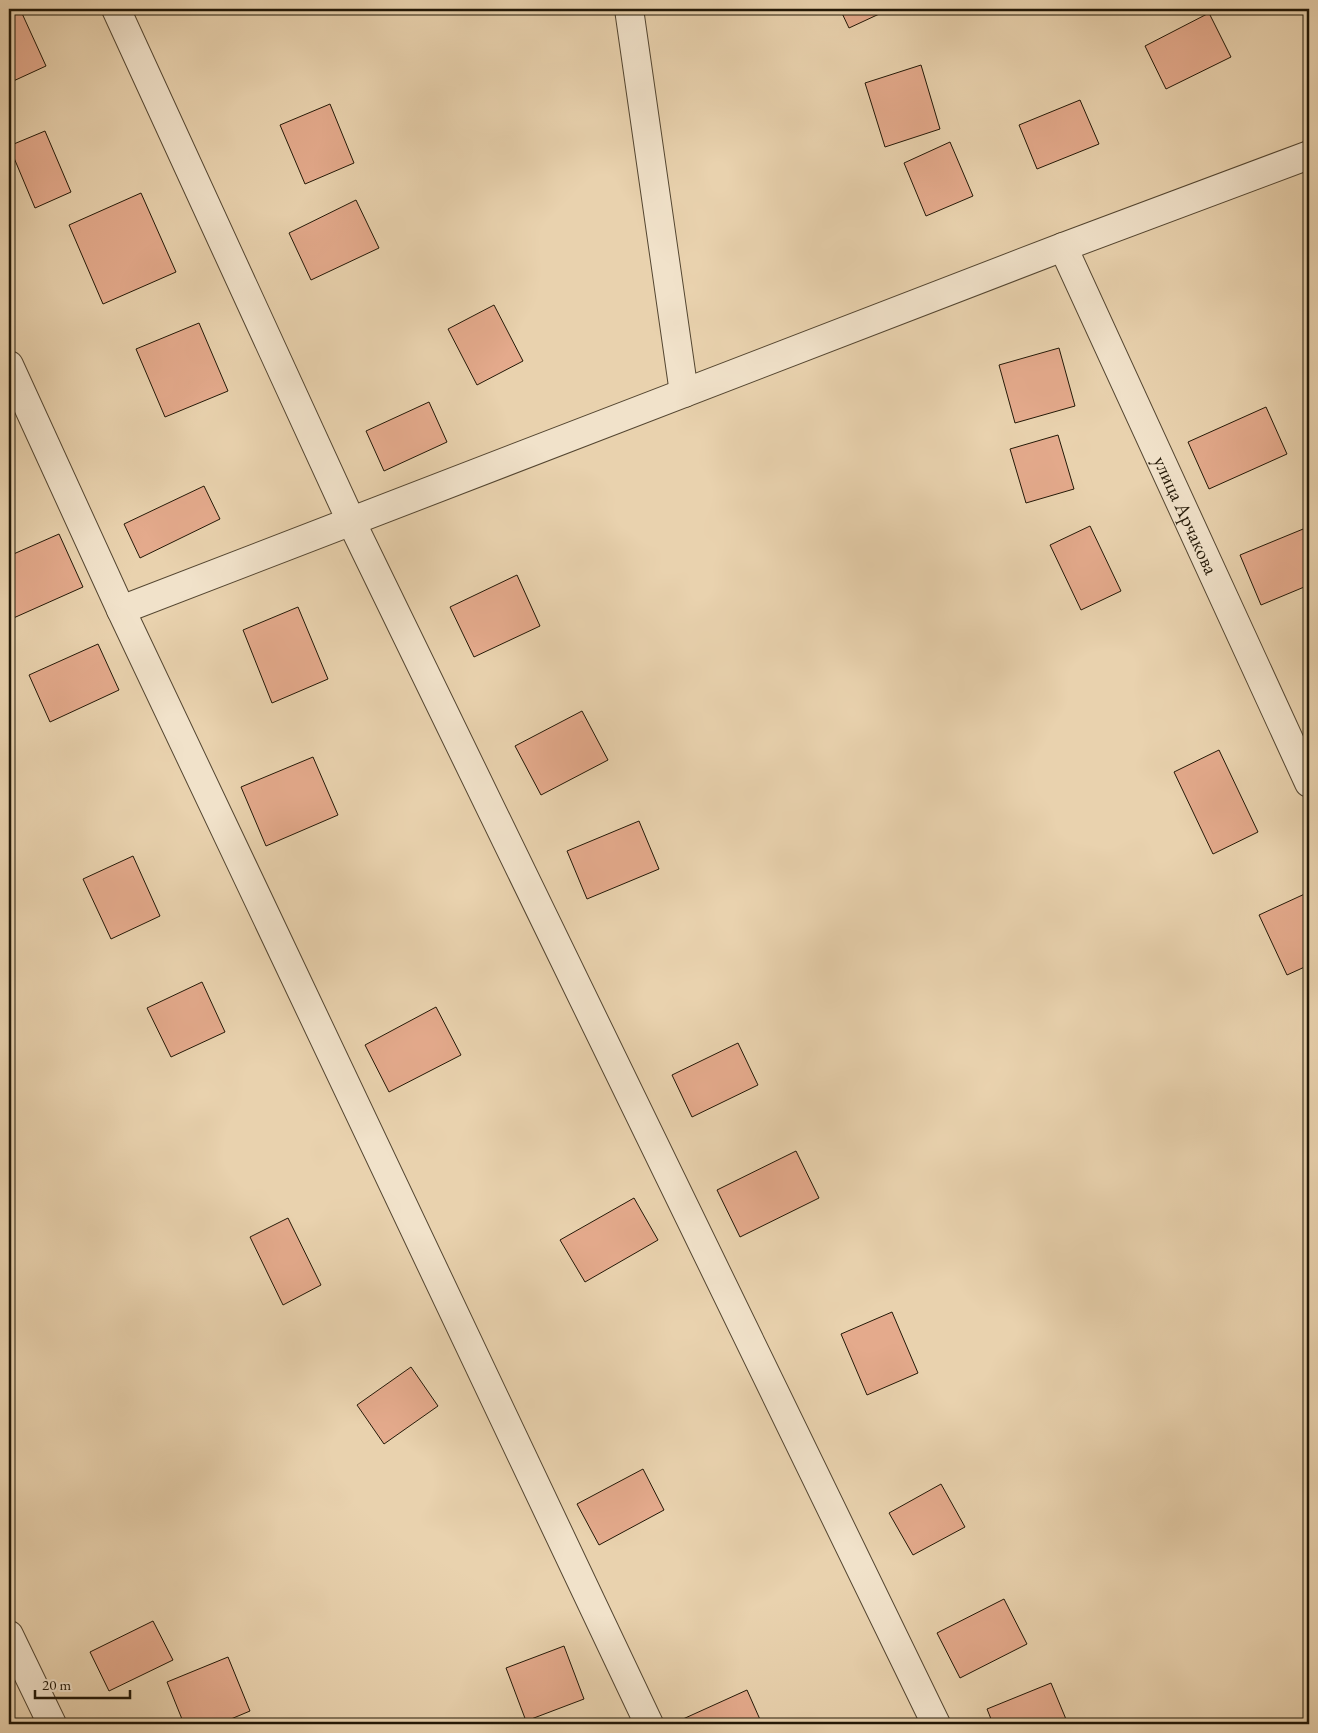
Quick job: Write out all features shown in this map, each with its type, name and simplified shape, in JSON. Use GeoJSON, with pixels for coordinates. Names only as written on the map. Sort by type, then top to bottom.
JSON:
{"type":"FeatureCollection","features":[{"type":"Feature","properties":{"kind":"street"},"geometry":{"type":"LineString","coordinates":[[116,9],[350,522],[936,1724]]}},
{"type":"Feature","properties":{"kind":"street"},"geometry":{"type":"LineString","coordinates":[[629,9],[684,393]]}},
{"type":"Feature","properties":{"kind":"street"},"geometry":{"type":"LineString","coordinates":[[121,610],[1063,247],[1309,155]]}},
{"type":"Feature","properties":{"kind":"street","name":"улица Арчакова"},"geometry":{"type":"LineString","coordinates":[[1063,247],[1309,784]]}},
{"type":"Feature","properties":{"kind":"street"},"geometry":{"type":"LineString","coordinates":[[9,365],[121,610],[649,1724]]}},
{"type":"Feature","properties":{"kind":"street"},"geometry":{"type":"LineString","coordinates":[[9,1635],[52,1724]]}},
{"type":"Feature","properties":{"kind":"building"},"geometry":{"type":"Polygon","coordinates":[[[9,9],[20,9],[46,66],[9,83],[9,9]]]}},
{"type":"Feature","properties":{"kind":"building"},"geometry":{"type":"Polygon","coordinates":[[[840,9],[890,9],[849,28],[840,9]]]}},
{"type":"Feature","properties":{"kind":"building"},"geometry":{"type":"Polygon","coordinates":[[[1209,13],[1231,57],[1166,89],[1145,46],[1209,13]]]}},
{"type":"Feature","properties":{"kind":"building"},"geometry":{"type":"Polygon","coordinates":[[[921,65],[940,129],[885,147],[865,83],[921,65]]]}},
{"type":"Feature","properties":{"kind":"building"},"geometry":{"type":"Polygon","coordinates":[[[1080,100],[1099,144],[1037,169],[1019,125],[1080,100]]]}},
{"type":"Feature","properties":{"kind":"building"},"geometry":{"type":"Polygon","coordinates":[[[330,104],[354,163],[305,184],[280,125],[330,104]]]}},
{"type":"Feature","properties":{"kind":"building"},"geometry":{"type":"Polygon","coordinates":[[[45,131],[71,192],[35,208],[9,146],[45,131]]]}},
{"type":"Feature","properties":{"kind":"building"},"geometry":{"type":"Polygon","coordinates":[[[950,142],[973,196],[926,216],[904,163],[950,142]]]}},
{"type":"Feature","properties":{"kind":"building"},"geometry":{"type":"Polygon","coordinates":[[[141,193],[176,272],[103,304],[69,225],[141,193]]]}},
{"type":"Feature","properties":{"kind":"building"},"geometry":{"type":"Polygon","coordinates":[[[356,200],[379,248],[311,280],[289,233],[356,200]]]}},
{"type":"Feature","properties":{"kind":"building"},"geometry":{"type":"Polygon","coordinates":[[[494,305],[523,361],[477,385],[448,329],[494,305]]]}},
{"type":"Feature","properties":{"kind":"building"},"geometry":{"type":"Polygon","coordinates":[[[199,323],[228,391],[165,417],[136,349],[199,323]]]}},
{"type":"Feature","properties":{"kind":"building"},"geometry":{"type":"Polygon","coordinates":[[[1059,348],[1075,406],[1015,423],[999,365],[1059,348]]]}},
{"type":"Feature","properties":{"kind":"building"},"geometry":{"type":"Polygon","coordinates":[[[429,402],[447,442],[384,471],[366,431],[429,402]]]}},
{"type":"Feature","properties":{"kind":"building"},"geometry":{"type":"Polygon","coordinates":[[[1266,407],[1287,454],[1209,489],[1188,442],[1266,407]]]}},
{"type":"Feature","properties":{"kind":"building"},"geometry":{"type":"Polygon","coordinates":[[[1058,435],[1074,489],[1026,503],[1010,449],[1058,435]]]}},
{"type":"Feature","properties":{"kind":"building"},"geometry":{"type":"Polygon","coordinates":[[[204,486],[220,519],[140,558],[124,524],[204,486]]]}},
{"type":"Feature","properties":{"kind":"building"},"geometry":{"type":"Polygon","coordinates":[[[1090,526],[1121,591],[1081,610],[1050,545],[1090,526]]]}},
{"type":"Feature","properties":{"kind":"building"},"geometry":{"type":"Polygon","coordinates":[[[1308,527],[1309,585],[1261,605],[1240,555],[1308,527]]]}},
{"type":"Feature","properties":{"kind":"building"},"geometry":{"type":"Polygon","coordinates":[[[59,534],[83,587],[9,620],[9,556],[59,534]]]}},
{"type":"Feature","properties":{"kind":"building"},"geometry":{"type":"Polygon","coordinates":[[[517,575],[540,626],[474,657],[450,607],[517,575]]]}},
{"type":"Feature","properties":{"kind":"building"},"geometry":{"type":"Polygon","coordinates":[[[298,607],[328,679],[272,703],[243,630],[298,607]]]}},
{"type":"Feature","properties":{"kind":"building"},"geometry":{"type":"Polygon","coordinates":[[[98,644],[119,690],[50,722],[29,675],[98,644]]]}},
{"type":"Feature","properties":{"kind":"building"},"geometry":{"type":"Polygon","coordinates":[[[582,711],[608,760],[541,795],[515,746],[582,711]]]}},
{"type":"Feature","properties":{"kind":"building"},"geometry":{"type":"Polygon","coordinates":[[[1219,750],[1258,832],[1213,854],[1174,772],[1219,750]]]}},
{"type":"Feature","properties":{"kind":"building"},"geometry":{"type":"Polygon","coordinates":[[[313,757],[338,815],[266,846],[241,787],[313,757]]]}},
{"type":"Feature","properties":{"kind":"building"},"geometry":{"type":"Polygon","coordinates":[[[639,821],[659,869],[587,899],[567,851],[639,821]]]}},
{"type":"Feature","properties":{"kind":"building"},"geometry":{"type":"Polygon","coordinates":[[[133,856],[160,916],[111,939],[83,879],[133,856]]]}},
{"type":"Feature","properties":{"kind":"building"},"geometry":{"type":"Polygon","coordinates":[[[1309,892],[1309,965],[1287,975],[1259,915],[1309,892]]]}},
{"type":"Feature","properties":{"kind":"building"},"geometry":{"type":"Polygon","coordinates":[[[202,982],[225,1032],[171,1057],[147,1008],[202,982]]]}},
{"type":"Feature","properties":{"kind":"building"},"geometry":{"type":"Polygon","coordinates":[[[436,1007],[461,1055],[389,1092],[365,1045],[436,1007]]]}},
{"type":"Feature","properties":{"kind":"building"},"geometry":{"type":"Polygon","coordinates":[[[738,1043],[758,1085],[692,1117],[672,1075],[738,1043]]]}},
{"type":"Feature","properties":{"kind":"building"},"geometry":{"type":"Polygon","coordinates":[[[796,1151],[819,1198],[740,1237],[717,1190],[796,1151]]]}},
{"type":"Feature","properties":{"kind":"building"},"geometry":{"type":"Polygon","coordinates":[[[634,1198],[658,1240],[585,1282],[560,1240],[634,1198]]]}},
{"type":"Feature","properties":{"kind":"building"},"geometry":{"type":"Polygon","coordinates":[[[288,1218],[321,1285],[283,1305],[250,1237],[288,1218]]]}},
{"type":"Feature","properties":{"kind":"building"},"geometry":{"type":"Polygon","coordinates":[[[892,1312],[918,1373],[867,1395],[841,1334],[892,1312]]]}},
{"type":"Feature","properties":{"kind":"building"},"geometry":{"type":"Polygon","coordinates":[[[411,1367],[438,1406],[384,1444],[357,1405],[411,1367]]]}},
{"type":"Feature","properties":{"kind":"building"},"geometry":{"type":"Polygon","coordinates":[[[643,1469],[664,1510],[599,1545],[577,1504],[643,1469]]]}},
{"type":"Feature","properties":{"kind":"building"},"geometry":{"type":"Polygon","coordinates":[[[941,1484],[965,1527],[913,1555],[889,1513],[941,1484]]]}},
{"type":"Feature","properties":{"kind":"building"},"geometry":{"type":"Polygon","coordinates":[[[1004,1599],[1027,1644],[960,1678],[937,1633],[1004,1599]]]}},
{"type":"Feature","properties":{"kind":"building"},"geometry":{"type":"Polygon","coordinates":[[[153,1621],[173,1660],[109,1691],[90,1652],[153,1621]]]}},
{"type":"Feature","properties":{"kind":"building"},"geometry":{"type":"Polygon","coordinates":[[[564,1646],[584,1699],[526,1721],[506,1668],[564,1646]]]}},
{"type":"Feature","properties":{"kind":"building"},"geometry":{"type":"Polygon","coordinates":[[[228,1657],[250,1711],[219,1724],[184,1724],[167,1682],[228,1657]]]}},
{"type":"Feature","properties":{"kind":"building"},"geometry":{"type":"Polygon","coordinates":[[[1051,1683],[1068,1724],[993,1724],[987,1709],[1051,1683]]]}},
{"type":"Feature","properties":{"kind":"building"},"geometry":{"type":"Polygon","coordinates":[[[747,1690],[762,1724],[686,1724],[683,1719],[747,1690]]]}}]}
